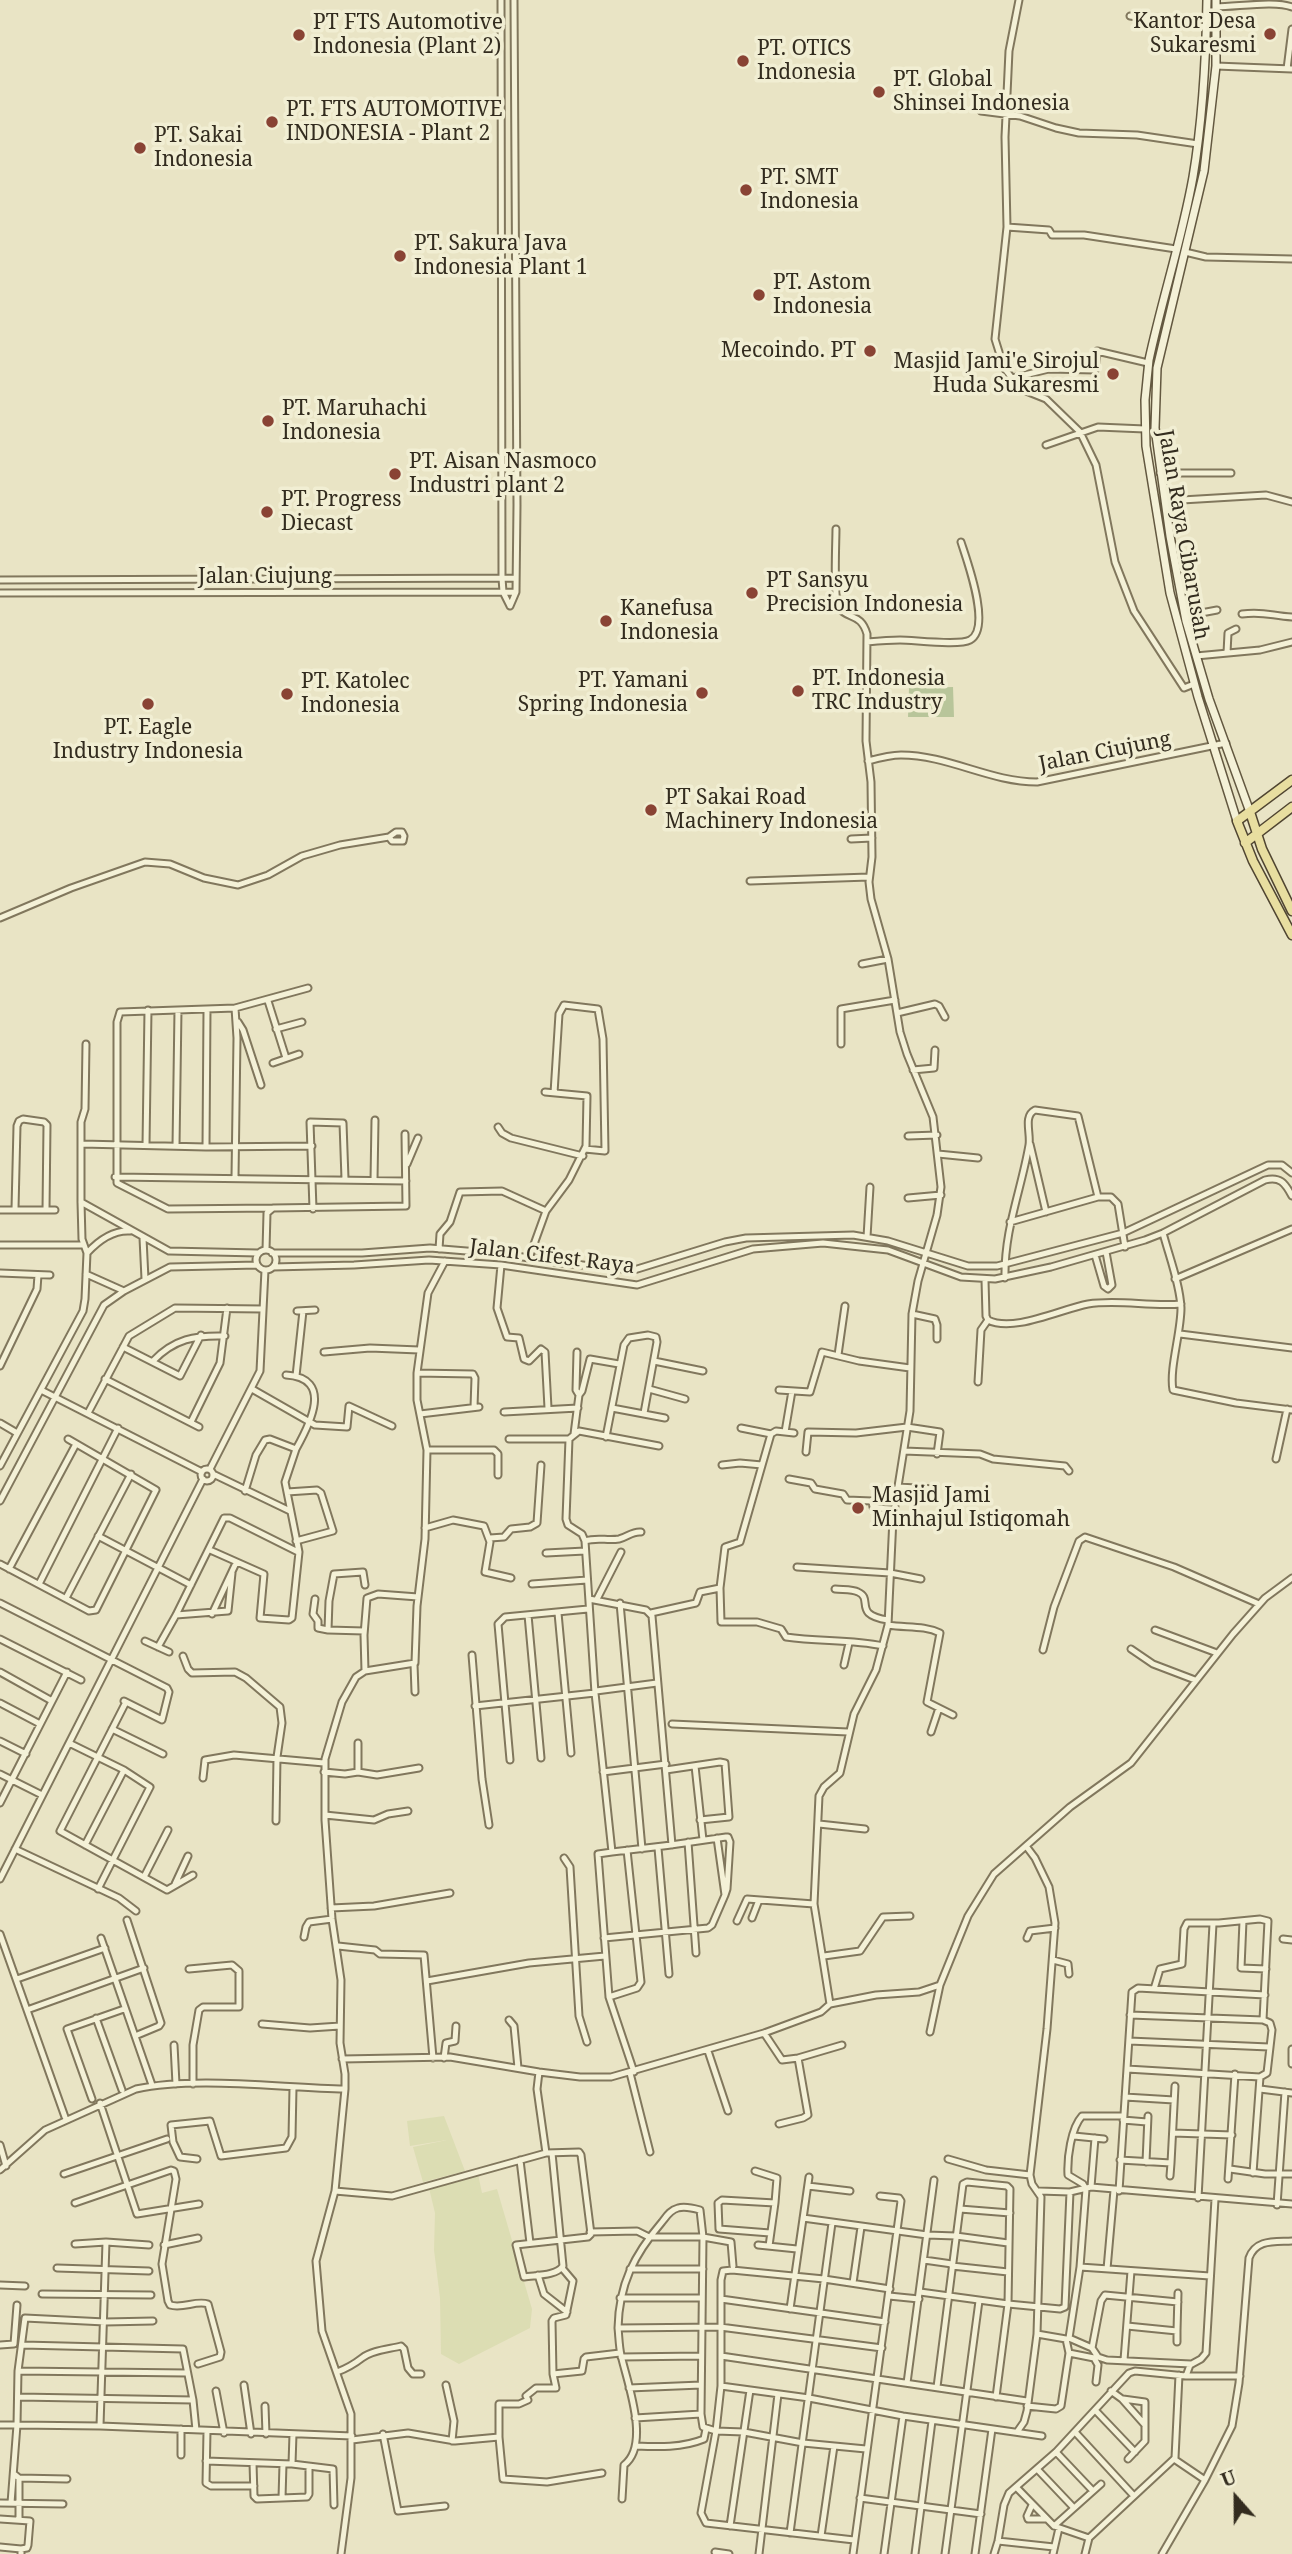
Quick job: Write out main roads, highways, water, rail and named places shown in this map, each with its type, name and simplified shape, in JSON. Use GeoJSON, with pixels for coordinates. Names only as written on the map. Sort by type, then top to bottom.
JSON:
{"type":"FeatureCollection","features":[{"type":"Feature","properties":{"kind":"main road"},"geometry":{"type":"LineString","coordinates":[[1250,812],[1292,780]]}},
{"type":"Feature","properties":{"kind":"main road"},"geometry":{"type":"LineString","coordinates":[[1245,843],[1292,807]]}},
{"type":"Feature","properties":{"kind":"main road","name":"Jalan Raya Cibarusah"},"geometry":{"type":"LineString","coordinates":[[1292,911],[1257,834],[1250,812],[1237,821],[1245,843],[1292,935]]}},
{"type":"Feature","properties":{"kind":"place","name":"Kantor Desa Sukaresmi"},"geometry":{"type":"Point","coordinates":[1270,34]}},
{"type":"Feature","properties":{"kind":"place","name":"PT FTS Automotive Indonesia (Plant 2)"},"geometry":{"type":"Point","coordinates":[299,35]}},
{"type":"Feature","properties":{"kind":"place","name":"PT. OTICS Indonesia"},"geometry":{"type":"Point","coordinates":[743,61]}},
{"type":"Feature","properties":{"kind":"place","name":"PT. Global Shinsei Indonesia"},"geometry":{"type":"Point","coordinates":[879,92]}},
{"type":"Feature","properties":{"kind":"place","name":"PT. FTS AUTOMOTIVE INDONESIA - Plant 2"},"geometry":{"type":"Point","coordinates":[272,122]}},
{"type":"Feature","properties":{"kind":"place","name":"PT. Sakai Indonesia"},"geometry":{"type":"Point","coordinates":[140,148]}},
{"type":"Feature","properties":{"kind":"place","name":"PT. SMT Indonesia"},"geometry":{"type":"Point","coordinates":[746,190]}},
{"type":"Feature","properties":{"kind":"place","name":"PT. Sakura Java Indonesia Plant 1"},"geometry":{"type":"Point","coordinates":[400,256]}},
{"type":"Feature","properties":{"kind":"place","name":"PT. Astom Indonesia"},"geometry":{"type":"Point","coordinates":[759,295]}},
{"type":"Feature","properties":{"kind":"place","name":"Mecoindo. PT"},"geometry":{"type":"Point","coordinates":[870,351]}},
{"type":"Feature","properties":{"kind":"place","name":"Masjid Jami'e Sirojul Huda Sukaresmi"},"geometry":{"type":"Point","coordinates":[1113,374]}},
{"type":"Feature","properties":{"kind":"place","name":"PT. Maruhachi Indonesia"},"geometry":{"type":"Point","coordinates":[268,421]}},
{"type":"Feature","properties":{"kind":"place","name":"PT. Aisan Nasmoco Industri plant 2"},"geometry":{"type":"Point","coordinates":[395,474]}},
{"type":"Feature","properties":{"kind":"place","name":"PT. Progress Diecast"},"geometry":{"type":"Point","coordinates":[267,512]}},
{"type":"Feature","properties":{"kind":"place","name":"PT Sansyu Precision Indonesia"},"geometry":{"type":"Point","coordinates":[752,593]}},
{"type":"Feature","properties":{"kind":"place","name":"Kanefusa Indonesia"},"geometry":{"type":"Point","coordinates":[606,621]}},
{"type":"Feature","properties":{"kind":"place","name":"PT. Indonesia TRC Industry"},"geometry":{"type":"Point","coordinates":[798,691]}},
{"type":"Feature","properties":{"kind":"place","name":"PT. Yamani Spring Indonesia"},"geometry":{"type":"Point","coordinates":[702,693]}},
{"type":"Feature","properties":{"kind":"place","name":"PT. Katolec Indonesia"},"geometry":{"type":"Point","coordinates":[287,694]}},
{"type":"Feature","properties":{"kind":"place","name":"PT. Eagle Industry Indonesia"},"geometry":{"type":"Point","coordinates":[148,704]}},
{"type":"Feature","properties":{"kind":"place","name":"PT Sakai Road Machinery Indonesia"},"geometry":{"type":"Point","coordinates":[651,810]}},
{"type":"Feature","properties":{"kind":"place","name":"Masjid Jami Minhajul Istiqomah"},"geometry":{"type":"Point","coordinates":[858,1508]}}]}
